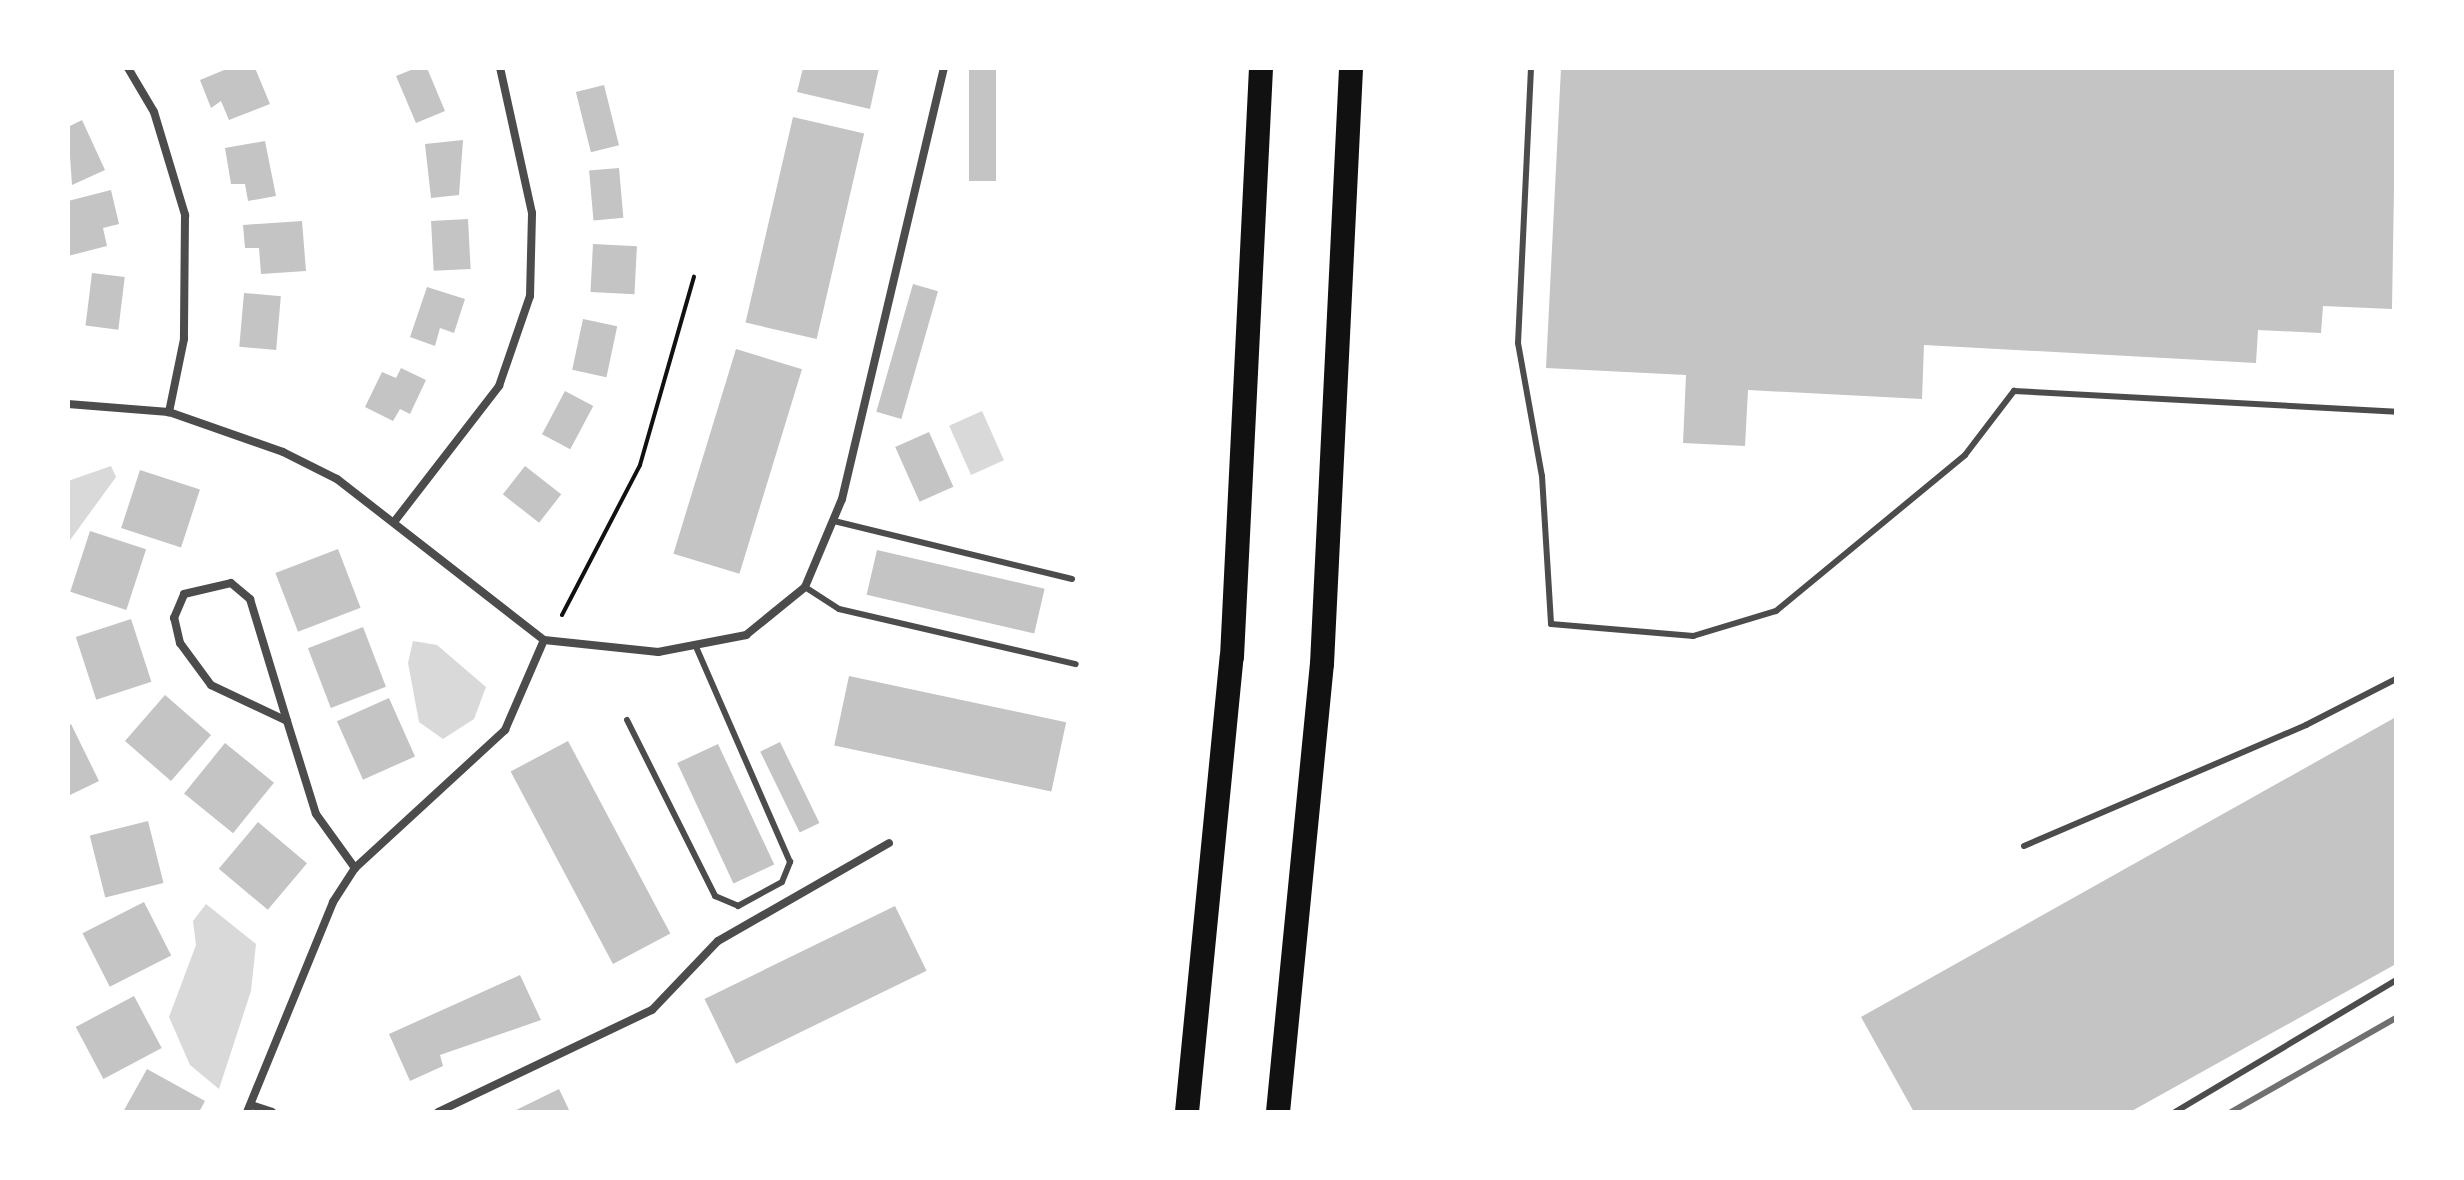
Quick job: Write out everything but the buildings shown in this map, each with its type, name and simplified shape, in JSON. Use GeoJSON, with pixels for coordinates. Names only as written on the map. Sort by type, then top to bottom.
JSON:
{"type":"FeatureCollection","features":[{"type":"Feature","properties":{"kind":"highway"},"geometry":{"type":"LineString","coordinates":[[1187,1112],[1232,657],[1261,68]]}},
{"type":"Feature","properties":{"kind":"highway"},"geometry":{"type":"LineString","coordinates":[[1278,1112],[1322,664],[1351,68]]}},
{"type":"Feature","properties":{"kind":"street"},"geometry":{"type":"LineString","coordinates":[[128,68],[164,138],[185,215],[184,339],[169,412]]}},
{"type":"Feature","properties":{"kind":"street"},"geometry":{"type":"LineString","coordinates":[[394,522],[499,386],[530,296],[530,199],[500,68]]}},
{"type":"Feature","properties":{"kind":"street"},"geometry":{"type":"LineString","coordinates":[[68,404],[169,412],[283,452],[337,479],[544,640],[620,651],[697,649],[768,623],[805,587],[834,521],[944,68]]}},
{"type":"Feature","properties":{"kind":"street"},"geometry":{"type":"LineString","coordinates":[[287,721],[211,685],[180,643],[174,618],[184,594],[231,583],[250,599],[316,814],[355,868]]}},
{"type":"Feature","properties":{"kind":"street"},"geometry":{"type":"LineString","coordinates":[[272,1112],[249,1108],[310,951],[355,868],[505,730],[544,640]]}},
{"type":"Feature","properties":{"kind":"street"},"geometry":{"type":"LineString","coordinates":[[438,1112],[652,1010],[718,941],[889,843]]}},
{"type":"Feature","properties":{"kind":"lane"},"geometry":{"type":"LineString","coordinates":[[1531,68],[1518,343],[1542,476],[1551,624],[1693,636],[1776,611],[1965,455],[2014,391],[2396,412]]}},
{"type":"Feature","properties":{"kind":"lane"},"geometry":{"type":"LineString","coordinates":[[834,521],[1072,579]]}},
{"type":"Feature","properties":{"kind":"lane"},"geometry":{"type":"LineString","coordinates":[[805,587],[839,609],[1076,664]]}},
{"type":"Feature","properties":{"kind":"lane"},"geometry":{"type":"LineString","coordinates":[[627,720],[715,896],[738,906],[782,882],[790,862],[697,649]]}},
{"type":"Feature","properties":{"kind":"lane"},"geometry":{"type":"LineString","coordinates":[[2024,846],[2306,725],[2396,679]]}},
{"type":"Feature","properties":{"kind":"lane"},"geometry":{"type":"LineString","coordinates":[[2175,1112],[2396,980]]}},
{"type":"Feature","properties":{"kind":"path"},"geometry":{"type":"LineString","coordinates":[[562,615],[636,477],[694,277]]}},
{"type":"Feature","properties":{"kind":"shaded area"},"geometry":{"type":"Polygon","coordinates":[[[982,411],[1004,460],[971,475],[949,426],[982,411]]]}},
{"type":"Feature","properties":{"kind":"shaded area"},"geometry":{"type":"Polygon","coordinates":[[[111,466],[116,477],[68,543],[68,481],[111,466]]]}},
{"type":"Feature","properties":{"kind":"shaded area"},"geometry":{"type":"Polygon","coordinates":[[[413,641],[437,645],[486,687],[474,719],[443,739],[419,722],[408,663],[413,641]]]}},
{"type":"Feature","properties":{"kind":"shaded area"},"geometry":{"type":"Polygon","coordinates":[[[206,904],[256,944],[251,991],[219,1089],[190,1065],[169,1017],[196,945],[193,921],[206,904]]]}},
{"type":"Feature","properties":{"kind":"railway"},"geometry":{"type":"LineString","coordinates":[[2231,1112],[2396,1018]]}}]}
